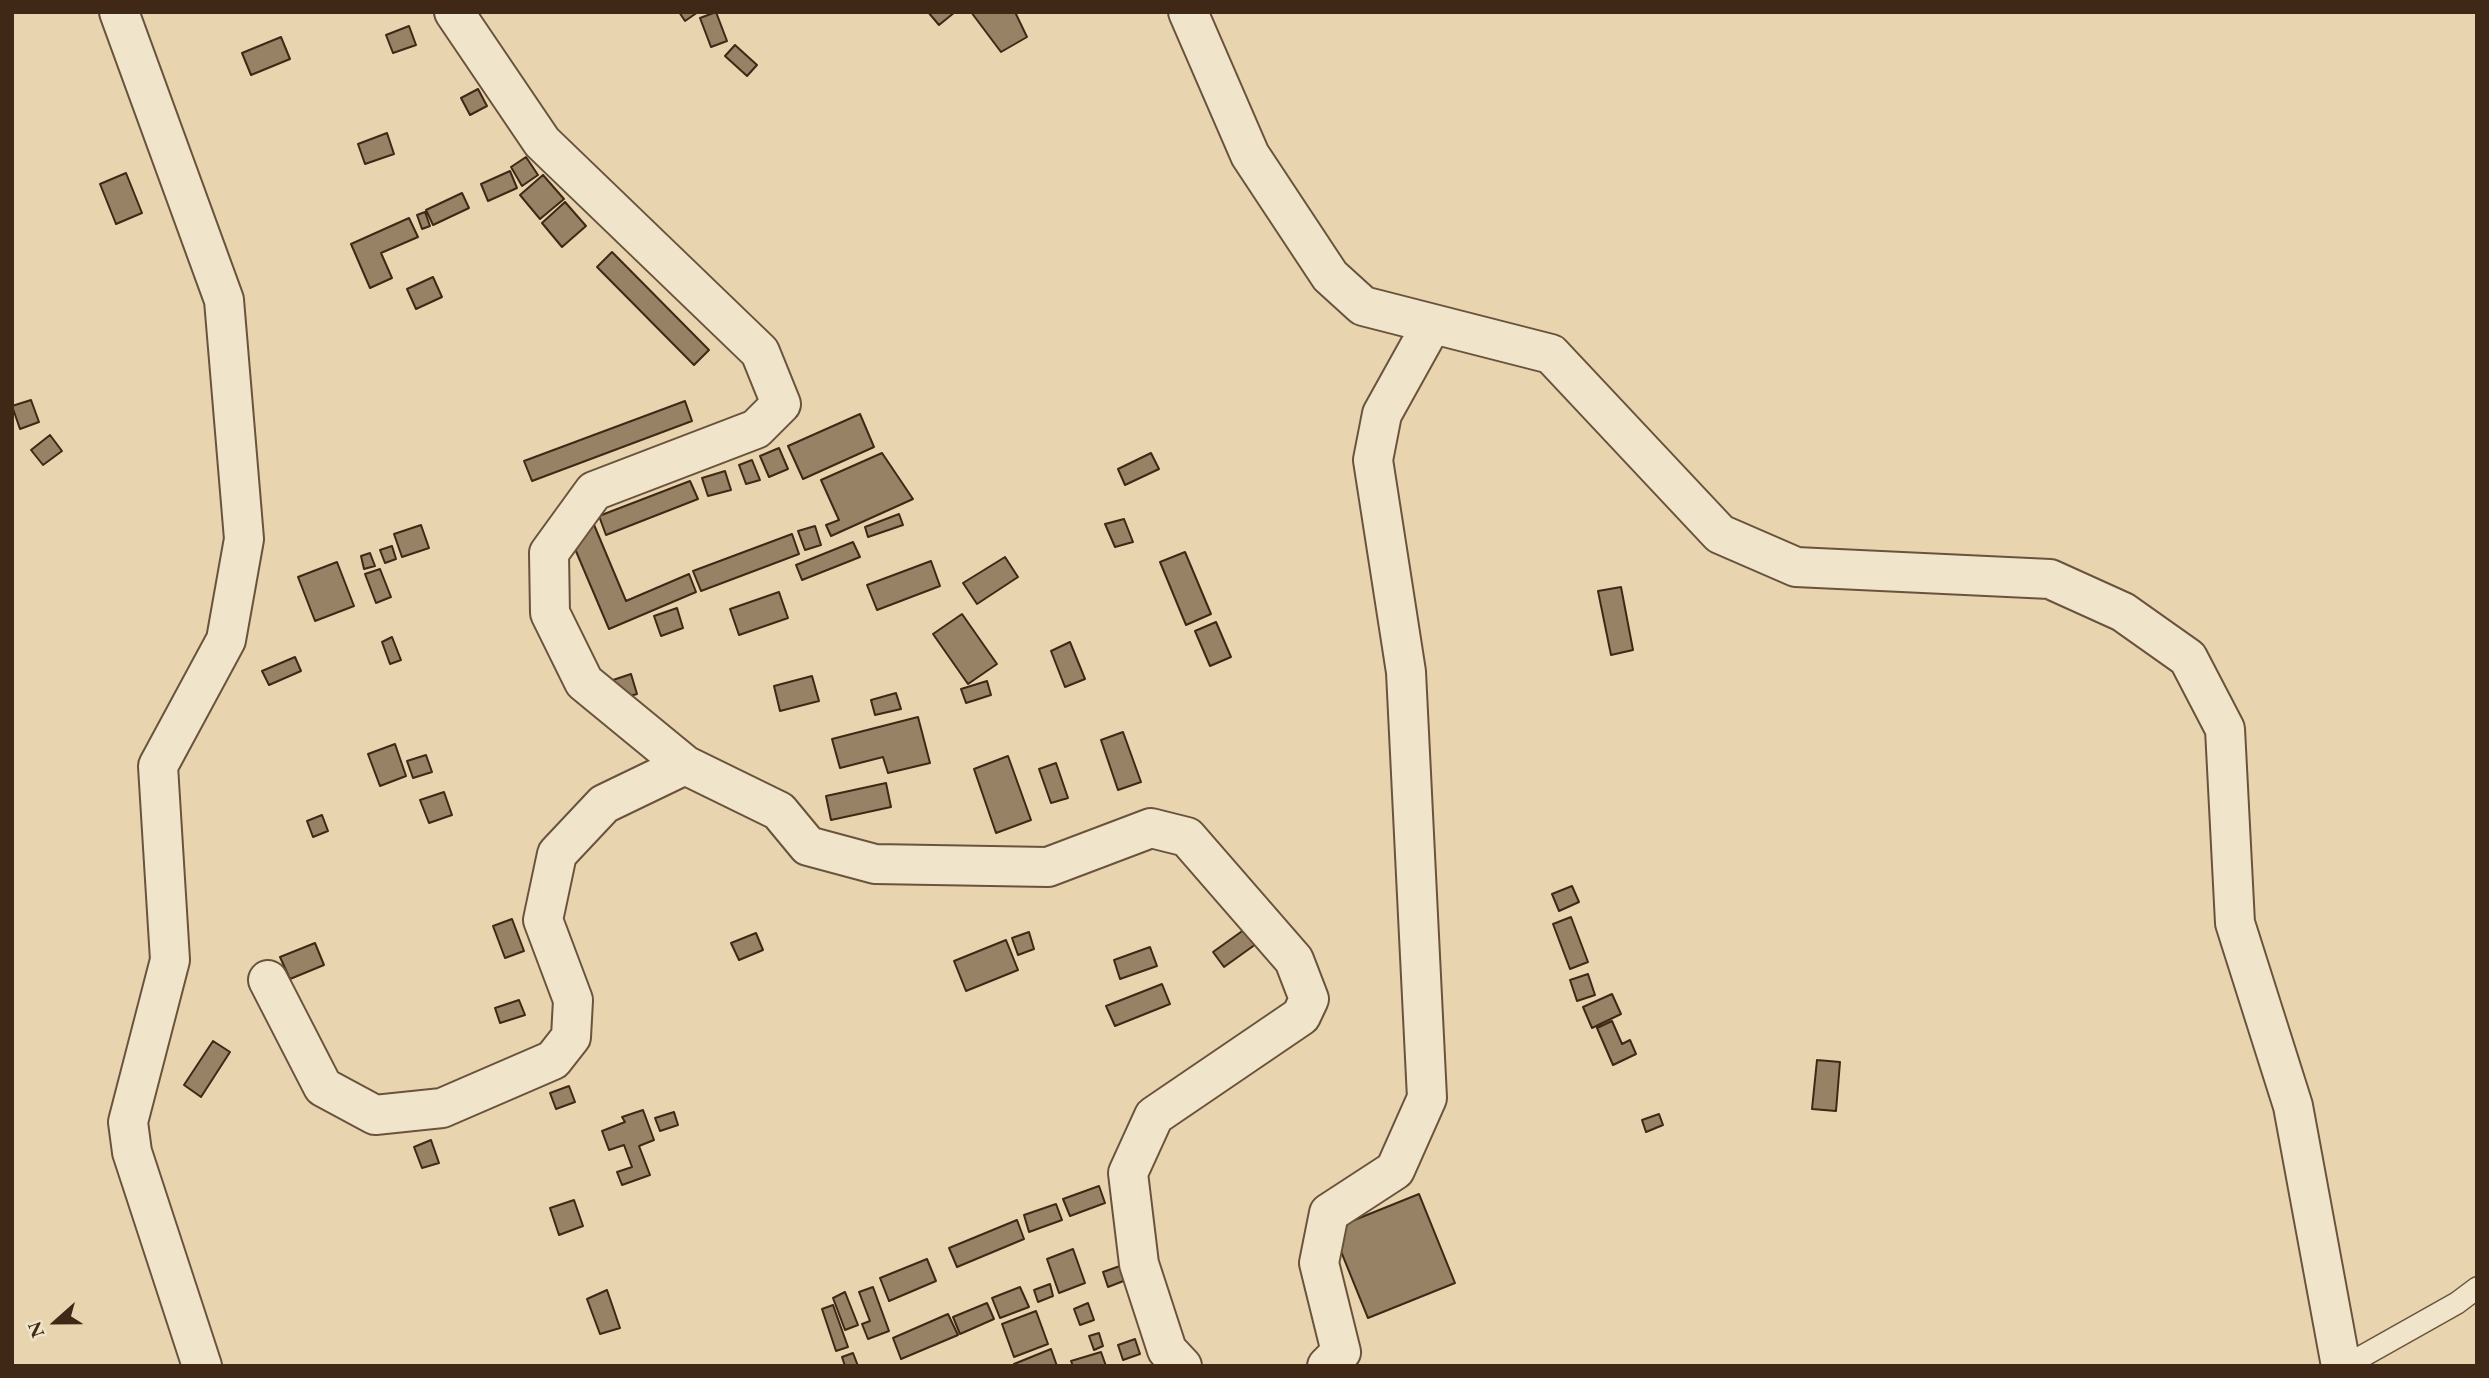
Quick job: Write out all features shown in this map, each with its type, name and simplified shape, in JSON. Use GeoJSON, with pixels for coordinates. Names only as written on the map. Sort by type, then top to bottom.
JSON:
{"type":"FeatureCollection","features":[{"type":"Feature","properties":{"kind":"street"},"geometry":{"type":"LineString","coordinates":[[118,12],[224,300],[244,539],[226,640],[158,766],[170,960],[128,1122],[132,1152],[202,1366]]}},
{"type":"Feature","properties":{"kind":"street"},"geometry":{"type":"LineString","coordinates":[[454,12],[542,142],[761,352],[781,404],[756,429],[594,491],[549,553],[550,612],[584,681],[685,765],[779,811],[808,846],[875,864],[1048,867],[1151,828],[1187,836],[1294,960],[1309,999],[1301,1016],[1154,1116],[1128,1173],[1139,1264],[1167,1350],[1182,1366]]}},
{"type":"Feature","properties":{"kind":"street"},"geometry":{"type":"LineString","coordinates":[[1188,12],[1250,155],[1330,276],[1363,306],[1551,354],[1720,534],[1796,567],[2050,579],[2123,612],[2188,658],[2225,729],[2235,923],[2293,1106],[2343,1366]]}},
{"type":"Feature","properties":{"kind":"street"},"geometry":{"type":"LineString","coordinates":[[1327,1366],[1341,1352],[1319,1264],[1329,1213],[1395,1170],[1427,1098],[1406,672],[1373,460],[1382,414],[1432,324]]}},
{"type":"Feature","properties":{"kind":"street"},"geometry":{"type":"LineString","coordinates":[[268,980],[323,1087],[375,1115],[442,1108],[553,1060],[571,1037],[573,1000],[543,920],[557,854],[604,804],[685,765]]}},
{"type":"Feature","properties":{"kind":"lane"},"geometry":{"type":"LineString","coordinates":[[2343,1366],[2457,1303],[2477,1288]]}},
{"type":"Feature","properties":{"kind":"building"},"geometry":{"type":"Polygon","coordinates":[[[679,12],[698,12],[685,21],[679,12]]]}},
{"type":"Feature","properties":{"kind":"building"},"geometry":{"type":"Polygon","coordinates":[[[716,12],[727,41],[711,47],[700,18],[716,12]]]}},
{"type":"Feature","properties":{"kind":"building"},"geometry":{"type":"Polygon","coordinates":[[[928,12],[955,12],[939,25],[928,12]]]}},
{"type":"Feature","properties":{"kind":"building"},"geometry":{"type":"Polygon","coordinates":[[[971,12],[1015,12],[1027,37],[1001,52],[971,12]]]}},
{"type":"Feature","properties":{"kind":"building"},"geometry":{"type":"Polygon","coordinates":[[[409,26],[416,45],[393,53],[386,35],[409,26]]]}},
{"type":"Feature","properties":{"kind":"building"},"geometry":{"type":"Polygon","coordinates":[[[281,37],[290,59],[251,75],[242,53],[281,37]]]}},
{"type":"Feature","properties":{"kind":"building"},"geometry":{"type":"Polygon","coordinates":[[[735,45],[757,65],[747,76],[725,56],[735,45]]]}},
{"type":"Feature","properties":{"kind":"building"},"geometry":{"type":"Polygon","coordinates":[[[478,89],[487,106],[470,115],[461,98],[478,89]]]}},
{"type":"Feature","properties":{"kind":"building"},"geometry":{"type":"Polygon","coordinates":[[[387,133],[394,154],[365,164],[358,144],[387,133]]]}},
{"type":"Feature","properties":{"kind":"building"},"geometry":{"type":"Polygon","coordinates":[[[526,157],[538,175],[522,186],[511,167],[526,157]]]}},
{"type":"Feature","properties":{"kind":"building"},"geometry":{"type":"Polygon","coordinates":[[[510,171],[517,188],[488,201],[481,184],[510,171]]]}},
{"type":"Feature","properties":{"kind":"building"},"geometry":{"type":"Polygon","coordinates":[[[126,173],[142,213],[116,224],[100,184],[126,173]]]}},
{"type":"Feature","properties":{"kind":"building"},"geometry":{"type":"Polygon","coordinates":[[[543,175],[564,199],[540,219],[520,195],[543,175]]]}},
{"type":"Feature","properties":{"kind":"building"},"geometry":{"type":"Polygon","coordinates":[[[462,193],[469,208],[433,225],[426,210],[462,193]]]}},
{"type":"Feature","properties":{"kind":"building"},"geometry":{"type":"Polygon","coordinates":[[[565,202],[586,226],[562,247],[542,223],[565,202]]]}},
{"type":"Feature","properties":{"kind":"building"},"geometry":{"type":"Polygon","coordinates":[[[425,212],[430,226],[422,229],[417,215],[425,212]]]}},
{"type":"Feature","properties":{"kind":"building"},"geometry":{"type":"Polygon","coordinates":[[[409,218],[418,237],[381,253],[392,278],[370,288],[351,244],[409,218]]]}},
{"type":"Feature","properties":{"kind":"building"},"geometry":{"type":"Polygon","coordinates":[[[612,252],[709,350],[694,365],[597,267],[612,252]]]}},
{"type":"Feature","properties":{"kind":"building"},"geometry":{"type":"Polygon","coordinates":[[[433,277],[442,297],[416,309],[407,289],[433,277]]]}},
{"type":"Feature","properties":{"kind":"building"},"geometry":{"type":"Polygon","coordinates":[[[31,400],[39,422],[20,429],[12,406],[31,400]]]}},
{"type":"Feature","properties":{"kind":"building"},"geometry":{"type":"Polygon","coordinates":[[[685,401],[692,421],[532,481],[524,461],[685,401]]]}},
{"type":"Feature","properties":{"kind":"building"},"geometry":{"type":"Polygon","coordinates":[[[860,414],[874,447],[803,479],[788,446],[860,414]]]}},
{"type":"Feature","properties":{"kind":"building"},"geometry":{"type":"Polygon","coordinates":[[[50,435],[62,451],[43,465],[31,450],[50,435]]]}},
{"type":"Feature","properties":{"kind":"building"},"geometry":{"type":"Polygon","coordinates":[[[779,448],[788,469],[769,477],[760,456],[779,448]]]}},
{"type":"Feature","properties":{"kind":"building"},"geometry":{"type":"Polygon","coordinates":[[[882,453],[913,499],[831,536],[826,525],[839,520],[821,480],[882,453]]]}},
{"type":"Feature","properties":{"kind":"building"},"geometry":{"type":"Polygon","coordinates":[[[1151,453],[1159,469],[1125,485],[1118,469],[1151,453]]]}},
{"type":"Feature","properties":{"kind":"building"},"geometry":{"type":"Polygon","coordinates":[[[752,460],[760,480],[746,484],[739,465],[752,460]]]}},
{"type":"Feature","properties":{"kind":"building"},"geometry":{"type":"Polygon","coordinates":[[[725,471],[731,490],[708,496],[702,478],[725,471]]]}},
{"type":"Feature","properties":{"kind":"building"},"geometry":{"type":"Polygon","coordinates":[[[690,481],[698,499],[606,535],[599,516],[690,481]]]}},
{"type":"Feature","properties":{"kind":"building"},"geometry":{"type":"Polygon","coordinates":[[[899,514],[903,525],[868,537],[865,527],[899,514]]]}},
{"type":"Feature","properties":{"kind":"building"},"geometry":{"type":"Polygon","coordinates":[[[1124,519],[1133,542],[1115,547],[1105,524],[1124,519]]]}},
{"type":"Feature","properties":{"kind":"building"},"geometry":{"type":"Polygon","coordinates":[[[592,520],[626,601],[689,574],[696,592],[609,629],[567,530],[592,520]]]}},
{"type":"Feature","properties":{"kind":"building"},"geometry":{"type":"Polygon","coordinates":[[[421,525],[429,548],[402,557],[394,534],[421,525]]]}},
{"type":"Feature","properties":{"kind":"building"},"geometry":{"type":"Polygon","coordinates":[[[815,526],[821,545],[805,550],[798,531],[815,526]]]}},
{"type":"Feature","properties":{"kind":"building"},"geometry":{"type":"Polygon","coordinates":[[[792,534],[799,554],[701,591],[693,571],[792,534]]]}},
{"type":"Feature","properties":{"kind":"building"},"geometry":{"type":"Polygon","coordinates":[[[853,542],[860,557],[802,580],[796,565],[853,542]]]}},
{"type":"Feature","properties":{"kind":"building"},"geometry":{"type":"Polygon","coordinates":[[[392,546],[396,559],[385,563],[380,550],[392,546]]]}},
{"type":"Feature","properties":{"kind":"building"},"geometry":{"type":"Polygon","coordinates":[[[1185,552],[1211,614],[1186,625],[1160,562],[1185,552]]]}},
{"type":"Feature","properties":{"kind":"building"},"geometry":{"type":"Polygon","coordinates":[[[370,553],[375,566],[364,569],[361,556],[370,553]]]}},
{"type":"Feature","properties":{"kind":"building"},"geometry":{"type":"Polygon","coordinates":[[[1005,557],[1018,577],[977,604],[963,583],[1005,557]]]}},
{"type":"Feature","properties":{"kind":"building"},"geometry":{"type":"Polygon","coordinates":[[[931,561],[940,586],[877,610],[867,585],[931,561]]]}},
{"type":"Feature","properties":{"kind":"building"},"geometry":{"type":"Polygon","coordinates":[[[337,562],[354,606],[315,621],[298,577],[337,562]]]}},
{"type":"Feature","properties":{"kind":"building"},"geometry":{"type":"Polygon","coordinates":[[[380,569],[391,597],[376,603],[365,574],[380,569]]]}},
{"type":"Feature","properties":{"kind":"building"},"geometry":{"type":"Polygon","coordinates":[[[1621,587],[1633,650],[1611,655],[1598,591],[1621,587]]]}},
{"type":"Feature","properties":{"kind":"building"},"geometry":{"type":"Polygon","coordinates":[[[779,592],[788,618],[739,635],[730,609],[779,592]]]}},
{"type":"Feature","properties":{"kind":"building"},"geometry":{"type":"Polygon","coordinates":[[[677,608],[683,628],[661,636],[654,616],[677,608]]]}},
{"type":"Feature","properties":{"kind":"building"},"geometry":{"type":"Polygon","coordinates":[[[962,614],[997,664],[968,684],[933,634],[962,614]]]}},
{"type":"Feature","properties":{"kind":"building"},"geometry":{"type":"Polygon","coordinates":[[[1216,622],[1231,657],[1210,666],[1195,631],[1216,622]]]}},
{"type":"Feature","properties":{"kind":"building"},"geometry":{"type":"Polygon","coordinates":[[[392,637],[401,660],[390,664],[382,642],[392,637]]]}},
{"type":"Feature","properties":{"kind":"building"},"geometry":{"type":"Polygon","coordinates":[[[1070,642],[1085,679],[1065,687],[1051,651],[1070,642]]]}},
{"type":"Feature","properties":{"kind":"building"},"geometry":{"type":"Polygon","coordinates":[[[295,657],[301,671],[269,685],[262,671],[295,657]]]}},
{"type":"Feature","properties":{"kind":"building"},"geometry":{"type":"Polygon","coordinates":[[[631,674],[637,694],[619,699],[613,680],[631,674]]]}},
{"type":"Feature","properties":{"kind":"building"},"geometry":{"type":"Polygon","coordinates":[[[812,676],[819,701],[780,711],[774,686],[812,676]]]}},
{"type":"Feature","properties":{"kind":"building"},"geometry":{"type":"Polygon","coordinates":[[[987,681],[991,695],[966,703],[961,689],[987,681]]]}},
{"type":"Feature","properties":{"kind":"building"},"geometry":{"type":"Polygon","coordinates":[[[896,693],[901,709],[875,715],[871,700],[896,693]]]}},
{"type":"Feature","properties":{"kind":"building"},"geometry":{"type":"Polygon","coordinates":[[[918,717],[930,763],[888,773],[883,757],[840,768],[832,739],[918,717]]]}},
{"type":"Feature","properties":{"kind":"building"},"geometry":{"type":"Polygon","coordinates":[[[1123,732],[1141,782],[1118,790],[1101,740],[1123,732]]]}},
{"type":"Feature","properties":{"kind":"building"},"geometry":{"type":"Polygon","coordinates":[[[395,744],[406,776],[380,786],[368,754],[395,744]]]}},
{"type":"Feature","properties":{"kind":"building"},"geometry":{"type":"Polygon","coordinates":[[[426,755],[432,772],[413,778],[407,761],[426,755]]]}},
{"type":"Feature","properties":{"kind":"building"},"geometry":{"type":"Polygon","coordinates":[[[1008,756],[1031,820],[996,833],[974,769],[1008,756]]]}},
{"type":"Feature","properties":{"kind":"building"},"geometry":{"type":"Polygon","coordinates":[[[1056,763],[1068,798],[1051,803],[1039,769],[1056,763]]]}},
{"type":"Feature","properties":{"kind":"building"},"geometry":{"type":"Polygon","coordinates":[[[886,783],[891,807],[831,820],[826,796],[886,783]]]}},
{"type":"Feature","properties":{"kind":"building"},"geometry":{"type":"Polygon","coordinates":[[[444,792],[452,815],[429,823],[420,800],[444,792]]]}},
{"type":"Feature","properties":{"kind":"building"},"geometry":{"type":"Polygon","coordinates":[[[322,815],[328,831],[313,837],[307,821],[322,815]]]}},
{"type":"Feature","properties":{"kind":"building"},"geometry":{"type":"Polygon","coordinates":[[[1572,886],[1579,902],[1559,911],[1552,894],[1572,886]]]}},
{"type":"Feature","properties":{"kind":"building"},"geometry":{"type":"Polygon","coordinates":[[[1571,917],[1588,962],[1570,969],[1553,924],[1571,917]]]}},
{"type":"Feature","properties":{"kind":"building"},"geometry":{"type":"Polygon","coordinates":[[[512,919],[524,951],[505,958],[493,926],[512,919]]]}},
{"type":"Feature","properties":{"kind":"building"},"geometry":{"type":"Polygon","coordinates":[[[1245,929],[1256,944],[1224,967],[1213,952],[1245,929]]]}},
{"type":"Feature","properties":{"kind":"building"},"geometry":{"type":"Polygon","coordinates":[[[1029,932],[1034,949],[1018,955],[1012,938],[1029,932]]]}},
{"type":"Feature","properties":{"kind":"building"},"geometry":{"type":"Polygon","coordinates":[[[756,933],[763,950],[739,960],[731,943],[756,933]]]}},
{"type":"Feature","properties":{"kind":"building"},"geometry":{"type":"Polygon","coordinates":[[[1006,940],[1018,970],[966,991],[954,961],[1006,940]]]}},
{"type":"Feature","properties":{"kind":"building"},"geometry":{"type":"Polygon","coordinates":[[[315,943],[324,965],[290,979],[280,957],[315,943]]]}},
{"type":"Feature","properties":{"kind":"building"},"geometry":{"type":"Polygon","coordinates":[[[1150,947],[1157,966],[1120,979],[1114,960],[1150,947]]]}},
{"type":"Feature","properties":{"kind":"building"},"geometry":{"type":"Polygon","coordinates":[[[1588,974],[1595,995],[1577,1001],[1570,980],[1588,974]]]}},
{"type":"Feature","properties":{"kind":"building"},"geometry":{"type":"Polygon","coordinates":[[[1162,984],[1170,1004],[1115,1026],[1106,1006],[1162,984]]]}},
{"type":"Feature","properties":{"kind":"building"},"geometry":{"type":"Polygon","coordinates":[[[1612,994],[1621,1014],[1592,1028],[1583,1007],[1612,994]]]}},
{"type":"Feature","properties":{"kind":"building"},"geometry":{"type":"Polygon","coordinates":[[[519,1000],[525,1015],[500,1023],[495,1008],[519,1000]]]}},
{"type":"Feature","properties":{"kind":"building"},"geometry":{"type":"Polygon","coordinates":[[[1612,1021],[1622,1044],[1630,1040],[1636,1054],[1613,1065],[1597,1028],[1612,1021]]]}},
{"type":"Feature","properties":{"kind":"building"},"geometry":{"type":"Polygon","coordinates":[[[213,1041],[230,1052],[201,1097],[184,1085],[213,1041]]]}},
{"type":"Feature","properties":{"kind":"building"},"geometry":{"type":"Polygon","coordinates":[[[1817,1060],[1840,1062],[1836,1111],[1812,1109],[1817,1060]]]}},
{"type":"Feature","properties":{"kind":"building"},"geometry":{"type":"Polygon","coordinates":[[[569,1086],[575,1102],[556,1109],[550,1093],[569,1086]]]}},
{"type":"Feature","properties":{"kind":"building"},"geometry":{"type":"Polygon","coordinates":[[[643,1110],[654,1140],[639,1146],[650,1175],[622,1185],[617,1172],[632,1167],[624,1145],[609,1150],[602,1131],[625,1122],[622,1117],[643,1110]]]}},
{"type":"Feature","properties":{"kind":"building"},"geometry":{"type":"Polygon","coordinates":[[[674,1112],[678,1125],[660,1131],[655,1118],[674,1112]]]}},
{"type":"Feature","properties":{"kind":"building"},"geometry":{"type":"Polygon","coordinates":[[[1659,1114],[1663,1125],[1646,1132],[1642,1120],[1659,1114]]]}},
{"type":"Feature","properties":{"kind":"building"},"geometry":{"type":"Polygon","coordinates":[[[431,1140],[439,1163],[422,1168],[414,1147],[431,1140]]]}},
{"type":"Feature","properties":{"kind":"building"},"geometry":{"type":"Polygon","coordinates":[[[1099,1186],[1105,1203],[1070,1216],[1063,1199],[1099,1186]]]}},
{"type":"Feature","properties":{"kind":"building"},"geometry":{"type":"Polygon","coordinates":[[[1419,1194],[1455,1283],[1368,1318],[1332,1229],[1419,1194]]]}},
{"type":"Feature","properties":{"kind":"building"},"geometry":{"type":"Polygon","coordinates":[[[574,1200],[583,1226],[559,1235],[550,1208],[574,1200]]]}},
{"type":"Feature","properties":{"kind":"building"},"geometry":{"type":"Polygon","coordinates":[[[1056,1204],[1062,1220],[1029,1232],[1024,1215],[1056,1204]]]}},
{"type":"Feature","properties":{"kind":"building"},"geometry":{"type":"Polygon","coordinates":[[[1017,1220],[1024,1239],[957,1267],[949,1248],[1017,1220]]]}},
{"type":"Feature","properties":{"kind":"building"},"geometry":{"type":"Polygon","coordinates":[[[1073,1249],[1085,1283],[1059,1293],[1047,1259],[1073,1249]]]}},
{"type":"Feature","properties":{"kind":"building"},"geometry":{"type":"Polygon","coordinates":[[[927,1259],[936,1281],[889,1301],[880,1278],[927,1259]]]}},
{"type":"Feature","properties":{"kind":"building"},"geometry":{"type":"Polygon","coordinates":[[[1120,1266],[1126,1280],[1108,1287],[1103,1272],[1120,1266]]]}},
{"type":"Feature","properties":{"kind":"building"},"geometry":{"type":"Polygon","coordinates":[[[1050,1284],[1053,1296],[1038,1302],[1034,1290],[1050,1284]]]}},
{"type":"Feature","properties":{"kind":"building"},"geometry":{"type":"Polygon","coordinates":[[[873,1287],[889,1331],[868,1339],[862,1324],[870,1321],[859,1292],[873,1287]]]}},
{"type":"Feature","properties":{"kind":"building"},"geometry":{"type":"Polygon","coordinates":[[[1020,1287],[1029,1307],[1000,1318],[992,1298],[1020,1287]]]}},
{"type":"Feature","properties":{"kind":"building"},"geometry":{"type":"Polygon","coordinates":[[[607,1290],[620,1328],[600,1334],[587,1299],[607,1290]]]}},
{"type":"Feature","properties":{"kind":"building"},"geometry":{"type":"Polygon","coordinates":[[[845,1292],[858,1325],[845,1330],[833,1298],[845,1292]]]}},
{"type":"Feature","properties":{"kind":"building"},"geometry":{"type":"Polygon","coordinates":[[[987,1303],[994,1319],[960,1334],[953,1317],[987,1303]]]}},
{"type":"Feature","properties":{"kind":"building"},"geometry":{"type":"Polygon","coordinates":[[[1088,1303],[1094,1320],[1080,1325],[1074,1309],[1088,1303]]]}},
{"type":"Feature","properties":{"kind":"building"},"geometry":{"type":"Polygon","coordinates":[[[833,1305],[848,1347],[836,1351],[822,1309],[833,1305]]]}},
{"type":"Feature","properties":{"kind":"building"},"geometry":{"type":"Polygon","coordinates":[[[1036,1311],[1048,1344],[1014,1357],[1002,1324],[1036,1311]]]}},
{"type":"Feature","properties":{"kind":"building"},"geometry":{"type":"Polygon","coordinates":[[[948,1314],[958,1335],[901,1359],[893,1338],[948,1314]]]}},
{"type":"Feature","properties":{"kind":"building"},"geometry":{"type":"Polygon","coordinates":[[[1099,1333],[1103,1346],[1094,1350],[1089,1336],[1099,1333]]]}},
{"type":"Feature","properties":{"kind":"building"},"geometry":{"type":"Polygon","coordinates":[[[1135,1339],[1140,1354],[1123,1360],[1118,1345],[1135,1339]]]}},
{"type":"Feature","properties":{"kind":"building"},"geometry":{"type":"Polygon","coordinates":[[[1051,1349],[1057,1366],[1014,1364],[1051,1349]]]}},
{"type":"Feature","properties":{"kind":"building"},"geometry":{"type":"Polygon","coordinates":[[[1101,1352],[1106,1366],[1073,1366],[1071,1361],[1101,1352]]]}},
{"type":"Feature","properties":{"kind":"building"},"geometry":{"type":"Polygon","coordinates":[[[853,1353],[858,1366],[845,1366],[842,1357],[853,1353]]]}}]}
